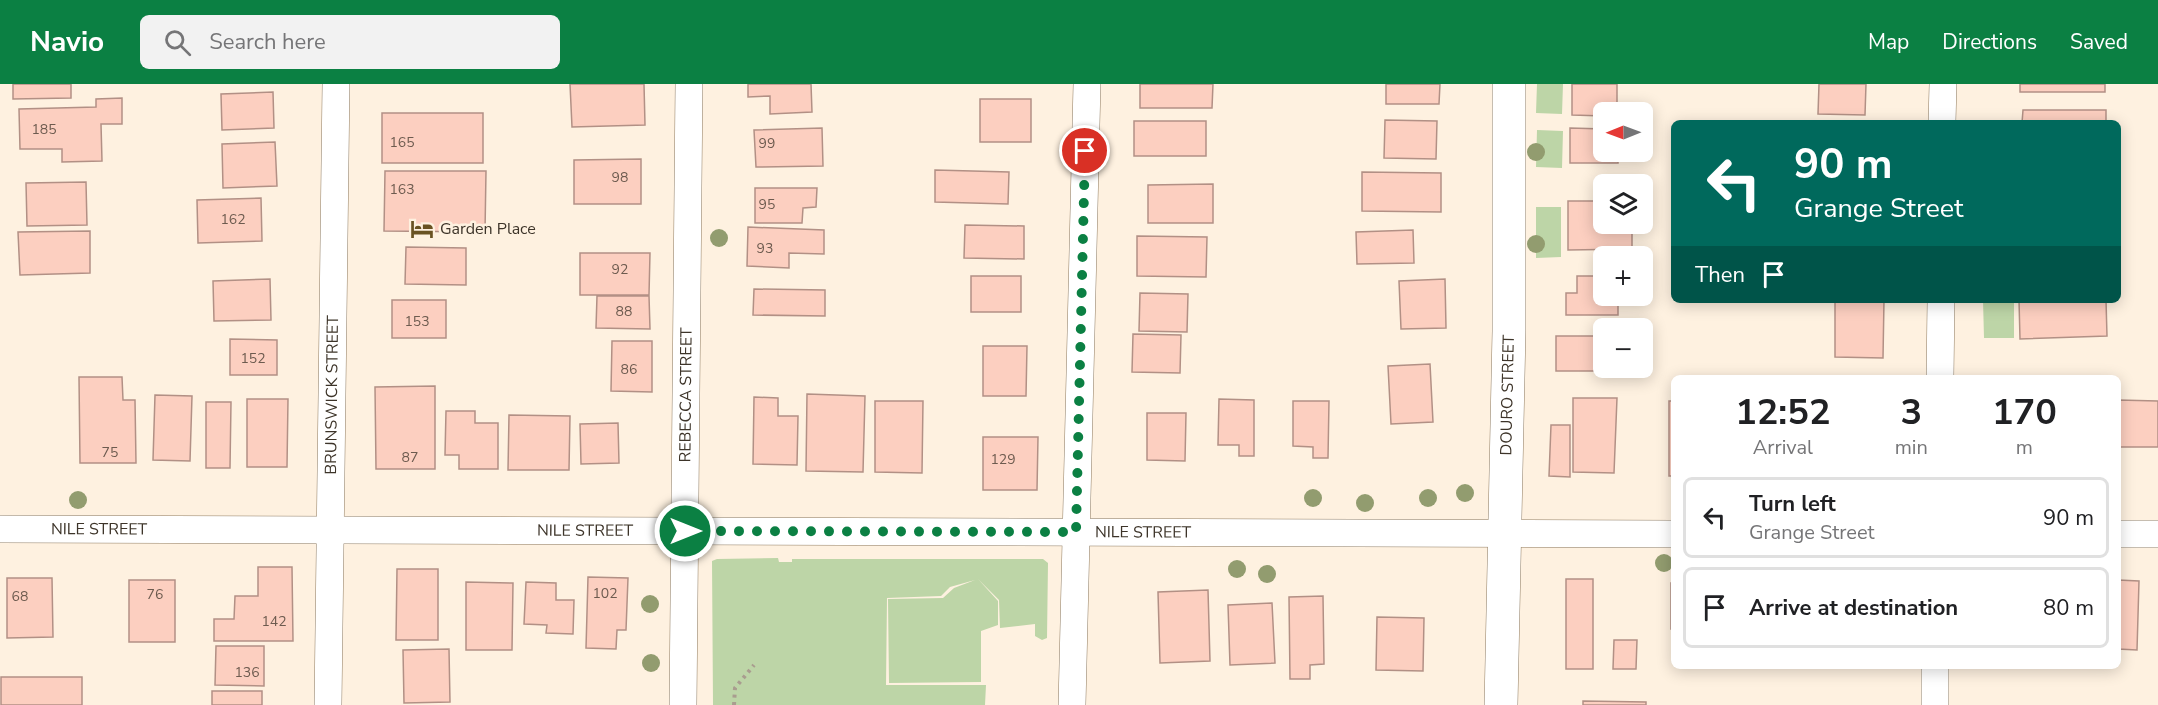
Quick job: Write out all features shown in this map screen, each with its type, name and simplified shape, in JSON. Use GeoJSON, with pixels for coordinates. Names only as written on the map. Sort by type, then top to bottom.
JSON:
{"type":"FeatureCollection","features":[{"type":"Feature","properties":{"kind":"street","name":"BRUNSWICK STREET"},"geometry":{"type":"LineString","coordinates":[[328,705],[336,84]]}},
{"type":"Feature","properties":{"kind":"street","name":"REBECCA STREET"},"geometry":{"type":"LineString","coordinates":[[683,705],[688,84]]}},
{"type":"Feature","properties":{"kind":"street"},"geometry":{"type":"LineString","coordinates":[[1072,705],[1087,84]]}},
{"type":"Feature","properties":{"kind":"street","name":"DOURO STREET"},"geometry":{"type":"LineString","coordinates":[[1501,705],[1508,348],[1509,84]]}},
{"type":"Feature","properties":{"kind":"street"},"geometry":{"type":"LineString","coordinates":[[1942,120],[1943,84]]}},
{"type":"Feature","properties":{"kind":"street"},"geometry":{"type":"LineString","coordinates":[[1940,375],[1941,303]]}},
{"type":"Feature","properties":{"kind":"street","name":"NILE STREET"},"geometry":{"type":"LineString","coordinates":[[0,529],[1671,534]]}},
{"type":"Feature","properties":{"kind":"street"},"geometry":{"type":"LineString","coordinates":[[2121,534],[2158,534]]}},
{"type":"Feature","properties":{"kind":"street"},"geometry":{"type":"LineString","coordinates":[[1935,669],[1935,705]]}},
{"type":"Feature","properties":{"kind":"path"},"geometry":{"type":"LineString","coordinates":[[734,705],[735,688],[754,665]]}},
{"type":"Feature","properties":{"kind":"green space"},"geometry":{"type":"Polygon","coordinates":[[[1537,84],[1563,84],[1562,114],[1536,113],[1537,84]]]}},
{"type":"Feature","properties":{"kind":"green space"},"geometry":{"type":"Polygon","coordinates":[[[1537,130],[1563,131],[1562,168],[1536,167],[1537,130]]]}},
{"type":"Feature","properties":{"kind":"green space"},"geometry":{"type":"Polygon","coordinates":[[[1536,207],[1561,207],[1561,257],[1536,258],[1536,207]]]}},
{"type":"Feature","properties":{"kind":"green space"},"geometry":{"type":"Polygon","coordinates":[[[1983,303],[2014,303],[2014,338],[1984,338],[1983,303]]]}},
{"type":"Feature","properties":{"kind":"green space"},"geometry":{"type":"Polygon","coordinates":[[[778,558],[779,562],[792,562],[792,559],[1043,559],[1048,563],[1047,638],[1042,640],[1035,636],[1035,624],[1000,628],[999,600],[978,579],[998,601],[998,625],[981,631],[981,682],[889,683],[888,599],[943,598],[954,588],[975,580],[950,587],[941,596],[887,598],[886,685],[986,685],[985,705],[713,705],[712,561],[778,558]]]}},
{"type":"Feature","properties":{"kind":"building"},"geometry":{"type":"Polygon","coordinates":[[[13,84],[71,84],[71,98],[13,99],[13,84]]]}},
{"type":"Feature","properties":{"kind":"building"},"geometry":{"type":"Polygon","coordinates":[[[570,84],[644,84],[645,125],[572,127],[570,84]]]}},
{"type":"Feature","properties":{"kind":"building"},"geometry":{"type":"Polygon","coordinates":[[[748,84],[811,84],[812,112],[770,114],[770,96],[748,97],[748,84]]]}},
{"type":"Feature","properties":{"kind":"building"},"geometry":{"type":"Polygon","coordinates":[[[1140,84],[1213,84],[1212,108],[1140,108],[1140,84]]]}},
{"type":"Feature","properties":{"kind":"building"},"geometry":{"type":"Polygon","coordinates":[[[1386,84],[1440,84],[1439,104],[1386,104],[1386,84]]]}},
{"type":"Feature","properties":{"kind":"building"},"geometry":{"type":"Polygon","coordinates":[[[1572,84],[1617,84],[1617,102],[1593,102],[1593,116],[1572,115],[1572,84]]]}},
{"type":"Feature","properties":{"kind":"building"},"geometry":{"type":"Polygon","coordinates":[[[1819,84],[1866,84],[1865,115],[1818,114],[1819,84]]]}},
{"type":"Feature","properties":{"kind":"building"},"geometry":{"type":"Polygon","coordinates":[[[2020,84],[2105,84],[2105,92],[2020,92],[2020,84]]]}},
{"type":"Feature","properties":{"kind":"building"},"geometry":{"type":"Polygon","coordinates":[[[273,92],[274,128],[222,130],[221,94],[273,92]]]}},
{"type":"Feature","properties":{"kind":"building"},"geometry":{"type":"Polygon","coordinates":[[[122,98],[122,124],[101,124],[102,161],[62,162],[62,149],[20,149],[19,109],[96,107],[96,99],[122,98]]]}},
{"type":"Feature","properties":{"kind":"building"},"geometry":{"type":"Polygon","coordinates":[[[980,99],[1031,99],[1031,142],[980,142],[980,99]]]}},
{"type":"Feature","properties":{"kind":"building"},"geometry":{"type":"Polygon","coordinates":[[[2023,110],[2106,110],[2106,120],[2022,120],[2023,110]]]}},
{"type":"Feature","properties":{"kind":"building"},"geometry":{"type":"Polygon","coordinates":[[[382,113],[483,113],[483,163],[382,163],[382,113]]]}},
{"type":"Feature","properties":{"kind":"building"},"geometry":{"type":"Polygon","coordinates":[[[1385,120],[1437,121],[1436,159],[1384,158],[1385,120]]]}},
{"type":"Feature","properties":{"kind":"building"},"geometry":{"type":"Polygon","coordinates":[[[1134,121],[1206,121],[1206,156],[1134,156],[1134,121]]]}},
{"type":"Feature","properties":{"kind":"building"},"geometry":{"type":"Polygon","coordinates":[[[822,128],[823,166],[756,167],[754,130],[822,128]]]}},
{"type":"Feature","properties":{"kind":"building"},"geometry":{"type":"Polygon","coordinates":[[[1570,128],[1593,129],[1593,162],[1618,162],[1618,163],[1570,163],[1570,128]]]}},
{"type":"Feature","properties":{"kind":"building"},"geometry":{"type":"Polygon","coordinates":[[[275,142],[277,186],[223,188],[222,144],[275,142]]]}},
{"type":"Feature","properties":{"kind":"building"},"geometry":{"type":"Polygon","coordinates":[[[641,159],[641,204],[574,204],[574,160],[641,159]]]}},
{"type":"Feature","properties":{"kind":"building"},"geometry":{"type":"Polygon","coordinates":[[[935,170],[1009,172],[1008,204],[935,202],[935,170]]]}},
{"type":"Feature","properties":{"kind":"building"},"geometry":{"type":"Polygon","coordinates":[[[385,171],[486,171],[485,232],[384,231],[385,171]]]}},
{"type":"Feature","properties":{"kind":"building"},"geometry":{"type":"Polygon","coordinates":[[[1362,172],[1441,173],[1441,212],[1362,211],[1362,172]]]}},
{"type":"Feature","properties":{"kind":"building"},"geometry":{"type":"Polygon","coordinates":[[[86,182],[87,225],[27,226],[26,183],[86,182]]]}},
{"type":"Feature","properties":{"kind":"building"},"geometry":{"type":"Polygon","coordinates":[[[1213,184],[1213,223],[1148,223],[1148,185],[1213,184]]]}},
{"type":"Feature","properties":{"kind":"building"},"geometry":{"type":"Polygon","coordinates":[[[755,188],[817,188],[816,207],[803,208],[802,223],[755,223],[755,188]]]}},
{"type":"Feature","properties":{"kind":"building"},"geometry":{"type":"Polygon","coordinates":[[[261,198],[262,241],[198,243],[197,200],[261,198]]]}},
{"type":"Feature","properties":{"kind":"building"},"geometry":{"type":"Polygon","coordinates":[[[1568,201],[1593,201],[1593,234],[1632,234],[1632,246],[1593,246],[1593,250],[1568,250],[1568,201]]]}},
{"type":"Feature","properties":{"kind":"building"},"geometry":{"type":"Polygon","coordinates":[[[965,225],[1024,226],[1024,259],[964,258],[965,225]]]}},
{"type":"Feature","properties":{"kind":"building"},"geometry":{"type":"Polygon","coordinates":[[[748,227],[824,230],[824,254],[789,253],[789,268],[747,266],[748,227]]]}},
{"type":"Feature","properties":{"kind":"building"},"geometry":{"type":"Polygon","coordinates":[[[1413,230],[1414,263],[1357,264],[1356,232],[1413,230]]]}},
{"type":"Feature","properties":{"kind":"building"},"geometry":{"type":"Polygon","coordinates":[[[90,231],[90,273],[20,275],[18,232],[90,231]]]}},
{"type":"Feature","properties":{"kind":"building"},"geometry":{"type":"Polygon","coordinates":[[[1137,236],[1207,237],[1206,277],[1137,276],[1137,236]]]}},
{"type":"Feature","properties":{"kind":"building"},"geometry":{"type":"Polygon","coordinates":[[[406,247],[466,248],[466,285],[405,284],[406,247]]]}},
{"type":"Feature","properties":{"kind":"building"},"geometry":{"type":"Polygon","coordinates":[[[580,253],[650,253],[649,295],[580,295],[580,253]]]}},
{"type":"Feature","properties":{"kind":"building"},"geometry":{"type":"Polygon","coordinates":[[[971,276],[1021,276],[1021,312],[971,312],[971,276]]]}},
{"type":"Feature","properties":{"kind":"building"},"geometry":{"type":"Polygon","coordinates":[[[1577,276],[1593,276],[1593,306],[1618,306],[1618,315],[1566,315],[1566,293],[1577,293],[1577,276]]]}},
{"type":"Feature","properties":{"kind":"building"},"geometry":{"type":"Polygon","coordinates":[[[270,279],[271,320],[214,321],[213,281],[270,279]]]}},
{"type":"Feature","properties":{"kind":"building"},"geometry":{"type":"Polygon","coordinates":[[[1445,279],[1446,328],[1401,329],[1399,281],[1445,279]]]}},
{"type":"Feature","properties":{"kind":"building"},"geometry":{"type":"Polygon","coordinates":[[[754,289],[825,290],[825,316],[753,315],[754,289]]]}},
{"type":"Feature","properties":{"kind":"building"},"geometry":{"type":"Polygon","coordinates":[[[1140,293],[1188,294],[1187,332],[1139,331],[1140,293]]]}},
{"type":"Feature","properties":{"kind":"building"},"geometry":{"type":"Polygon","coordinates":[[[597,296],[649,296],[650,329],[596,328],[597,296]]]}},
{"type":"Feature","properties":{"kind":"building"},"geometry":{"type":"Polygon","coordinates":[[[392,300],[446,300],[446,338],[392,338],[392,300]]]}},
{"type":"Feature","properties":{"kind":"building"},"geometry":{"type":"Polygon","coordinates":[[[1835,303],[1884,303],[1883,358],[1835,357],[1835,303]]]}},
{"type":"Feature","properties":{"kind":"building"},"geometry":{"type":"Polygon","coordinates":[[[2019,303],[2106,303],[2107,336],[2020,339],[2019,303]]]}},
{"type":"Feature","properties":{"kind":"building"},"geometry":{"type":"Polygon","coordinates":[[[1133,334],[1181,335],[1180,373],[1132,372],[1133,334]]]}},
{"type":"Feature","properties":{"kind":"building"},"geometry":{"type":"Polygon","coordinates":[[[1556,336],[1593,336],[1593,371],[1556,371],[1556,336]]]}},
{"type":"Feature","properties":{"kind":"building"},"geometry":{"type":"Polygon","coordinates":[[[230,339],[277,340],[277,375],[230,375],[230,339]]]}},
{"type":"Feature","properties":{"kind":"building"},"geometry":{"type":"Polygon","coordinates":[[[612,341],[652,341],[652,392],[611,391],[612,341]]]}},
{"type":"Feature","properties":{"kind":"building"},"geometry":{"type":"Polygon","coordinates":[[[983,346],[1027,346],[1026,396],[983,396],[983,346]]]}},
{"type":"Feature","properties":{"kind":"building"},"geometry":{"type":"Polygon","coordinates":[[[1430,364],[1433,422],[1391,424],[1388,366],[1430,364]]]}},
{"type":"Feature","properties":{"kind":"building"},"geometry":{"type":"Polygon","coordinates":[[[79,377],[122,377],[123,400],[135,400],[136,463],[80,463],[79,377]]]}},
{"type":"Feature","properties":{"kind":"building"},"geometry":{"type":"Polygon","coordinates":[[[435,386],[435,469],[376,469],[375,387],[435,386]]]}},
{"type":"Feature","properties":{"kind":"building"},"geometry":{"type":"Polygon","coordinates":[[[807,394],[865,396],[863,472],[806,471],[807,394]]]}},
{"type":"Feature","properties":{"kind":"building"},"geometry":{"type":"Polygon","coordinates":[[[155,395],[192,396],[190,461],[153,460],[155,395]]]}},
{"type":"Feature","properties":{"kind":"building"},"geometry":{"type":"Polygon","coordinates":[[[754,397],[778,398],[778,416],[798,416],[797,465],[753,464],[754,397]]]}},
{"type":"Feature","properties":{"kind":"building"},"geometry":{"type":"Polygon","coordinates":[[[1573,398],[1617,398],[1614,473],[1573,472],[1573,398]]]}},
{"type":"Feature","properties":{"kind":"building"},"geometry":{"type":"Polygon","coordinates":[[[247,399],[288,399],[287,467],[247,467],[247,399]]]}},
{"type":"Feature","properties":{"kind":"building"},"geometry":{"type":"Polygon","coordinates":[[[1219,399],[1254,400],[1254,456],[1239,456],[1239,445],[1218,445],[1219,399]]]}},
{"type":"Feature","properties":{"kind":"building"},"geometry":{"type":"Polygon","coordinates":[[[2121,400],[2158,401],[2158,447],[2121,447],[2121,400]]]}},
{"type":"Feature","properties":{"kind":"building"},"geometry":{"type":"Polygon","coordinates":[[[875,401],[923,401],[922,473],[875,472],[875,401]]]}},
{"type":"Feature","properties":{"kind":"building"},"geometry":{"type":"Polygon","coordinates":[[[1293,401],[1329,401],[1328,458],[1313,458],[1313,447],[1293,446],[1293,401]]]}},
{"type":"Feature","properties":{"kind":"building"},"geometry":{"type":"Polygon","coordinates":[[[1669,401],[1671,401],[1671,476],[1669,476],[1669,401]]]}},
{"type":"Feature","properties":{"kind":"building"},"geometry":{"type":"Polygon","coordinates":[[[206,402],[231,402],[230,468],[206,468],[206,402]]]}},
{"type":"Feature","properties":{"kind":"building"},"geometry":{"type":"Polygon","coordinates":[[[446,411],[475,411],[475,423],[498,423],[498,469],[459,469],[459,455],[445,455],[446,411]]]}},
{"type":"Feature","properties":{"kind":"building"},"geometry":{"type":"Polygon","coordinates":[[[1147,413],[1186,413],[1185,461],[1147,460],[1147,413]]]}},
{"type":"Feature","properties":{"kind":"building"},"geometry":{"type":"Polygon","coordinates":[[[509,415],[570,416],[569,470],[508,470],[509,415]]]}},
{"type":"Feature","properties":{"kind":"building"},"geometry":{"type":"Polygon","coordinates":[[[618,423],[619,463],[581,464],[580,424],[618,423]]]}},
{"type":"Feature","properties":{"kind":"building"},"geometry":{"type":"Polygon","coordinates":[[[1551,425],[1570,425],[1570,477],[1549,476],[1551,425]]]}},
{"type":"Feature","properties":{"kind":"building"},"geometry":{"type":"Polygon","coordinates":[[[983,437],[1038,437],[1037,490],[983,490],[983,437]]]}},
{"type":"Feature","properties":{"kind":"building"},"geometry":{"type":"Polygon","coordinates":[[[258,567],[292,567],[293,641],[214,641],[214,619],[234,619],[235,596],[258,596],[258,567]]]}},
{"type":"Feature","properties":{"kind":"building"},"geometry":{"type":"Polygon","coordinates":[[[397,569],[438,569],[438,640],[396,640],[397,569]]]}},
{"type":"Feature","properties":{"kind":"building"},"geometry":{"type":"Polygon","coordinates":[[[588,577],[628,578],[626,630],[617,630],[616,649],[586,648],[588,577]]]}},
{"type":"Feature","properties":{"kind":"building"},"geometry":{"type":"Polygon","coordinates":[[[7,578],[52,578],[53,637],[7,638],[7,578]]]}},
{"type":"Feature","properties":{"kind":"building"},"geometry":{"type":"Polygon","coordinates":[[[1566,579],[1593,579],[1593,669],[1566,669],[1566,579]]]}},
{"type":"Feature","properties":{"kind":"building"},"geometry":{"type":"Polygon","coordinates":[[[129,580],[175,580],[175,642],[129,642],[129,580]]]}},
{"type":"Feature","properties":{"kind":"building"},"geometry":{"type":"Polygon","coordinates":[[[2121,580],[2139,581],[2137,650],[2121,649],[2121,580]]]}},
{"type":"Feature","properties":{"kind":"building"},"geometry":{"type":"Polygon","coordinates":[[[466,582],[513,583],[512,650],[466,650],[466,582]]]}},
{"type":"Feature","properties":{"kind":"building"},"geometry":{"type":"Polygon","coordinates":[[[526,582],[556,583],[556,600],[574,600],[573,634],[546,633],[547,625],[524,624],[526,582]]]}},
{"type":"Feature","properties":{"kind":"building"},"geometry":{"type":"Polygon","coordinates":[[[1208,590],[1210,661],[1160,663],[1158,592],[1208,590]]]}},
{"type":"Feature","properties":{"kind":"building"},"geometry":{"type":"Polygon","coordinates":[[[1323,596],[1324,664],[1310,665],[1310,679],[1290,679],[1289,597],[1323,596]]]}},
{"type":"Feature","properties":{"kind":"building"},"geometry":{"type":"Polygon","coordinates":[[[1272,603],[1275,663],[1230,665],[1228,605],[1272,603]]]}},
{"type":"Feature","properties":{"kind":"building"},"geometry":{"type":"Polygon","coordinates":[[[1377,617],[1424,618],[1423,671],[1376,670],[1377,617]]]}},
{"type":"Feature","properties":{"kind":"building"},"geometry":{"type":"Polygon","coordinates":[[[1614,640],[1637,640],[1636,669],[1613,669],[1614,640]]]}},
{"type":"Feature","properties":{"kind":"building"},"geometry":{"type":"Polygon","coordinates":[[[216,646],[264,646],[264,686],[215,685],[216,646]]]}},
{"type":"Feature","properties":{"kind":"building"},"geometry":{"type":"Polygon","coordinates":[[[449,649],[450,702],[404,703],[403,650],[449,649]]]}},
{"type":"Feature","properties":{"kind":"building"},"geometry":{"type":"Polygon","coordinates":[[[1,677],[82,677],[82,705],[1,705],[1,677]]]}},
{"type":"Feature","properties":{"kind":"building"},"geometry":{"type":"Polygon","coordinates":[[[212,691],[262,691],[262,705],[212,705],[212,691]]]}},
{"type":"Feature","properties":{"kind":"building"},"geometry":{"type":"Polygon","coordinates":[[[1583,701],[1646,702],[1646,705],[1583,705],[1583,701]]]}},
{"type":"Feature","properties":{"kind":"place","name":"Garden Place"},"geometry":{"type":"Point","coordinates":[422,229]}},
{"type":"Feature","properties":{"kind":"route"},"geometry":{"type":"LineString","coordinates":[[685,531],[1076,532],[1085,151]]}}]}
